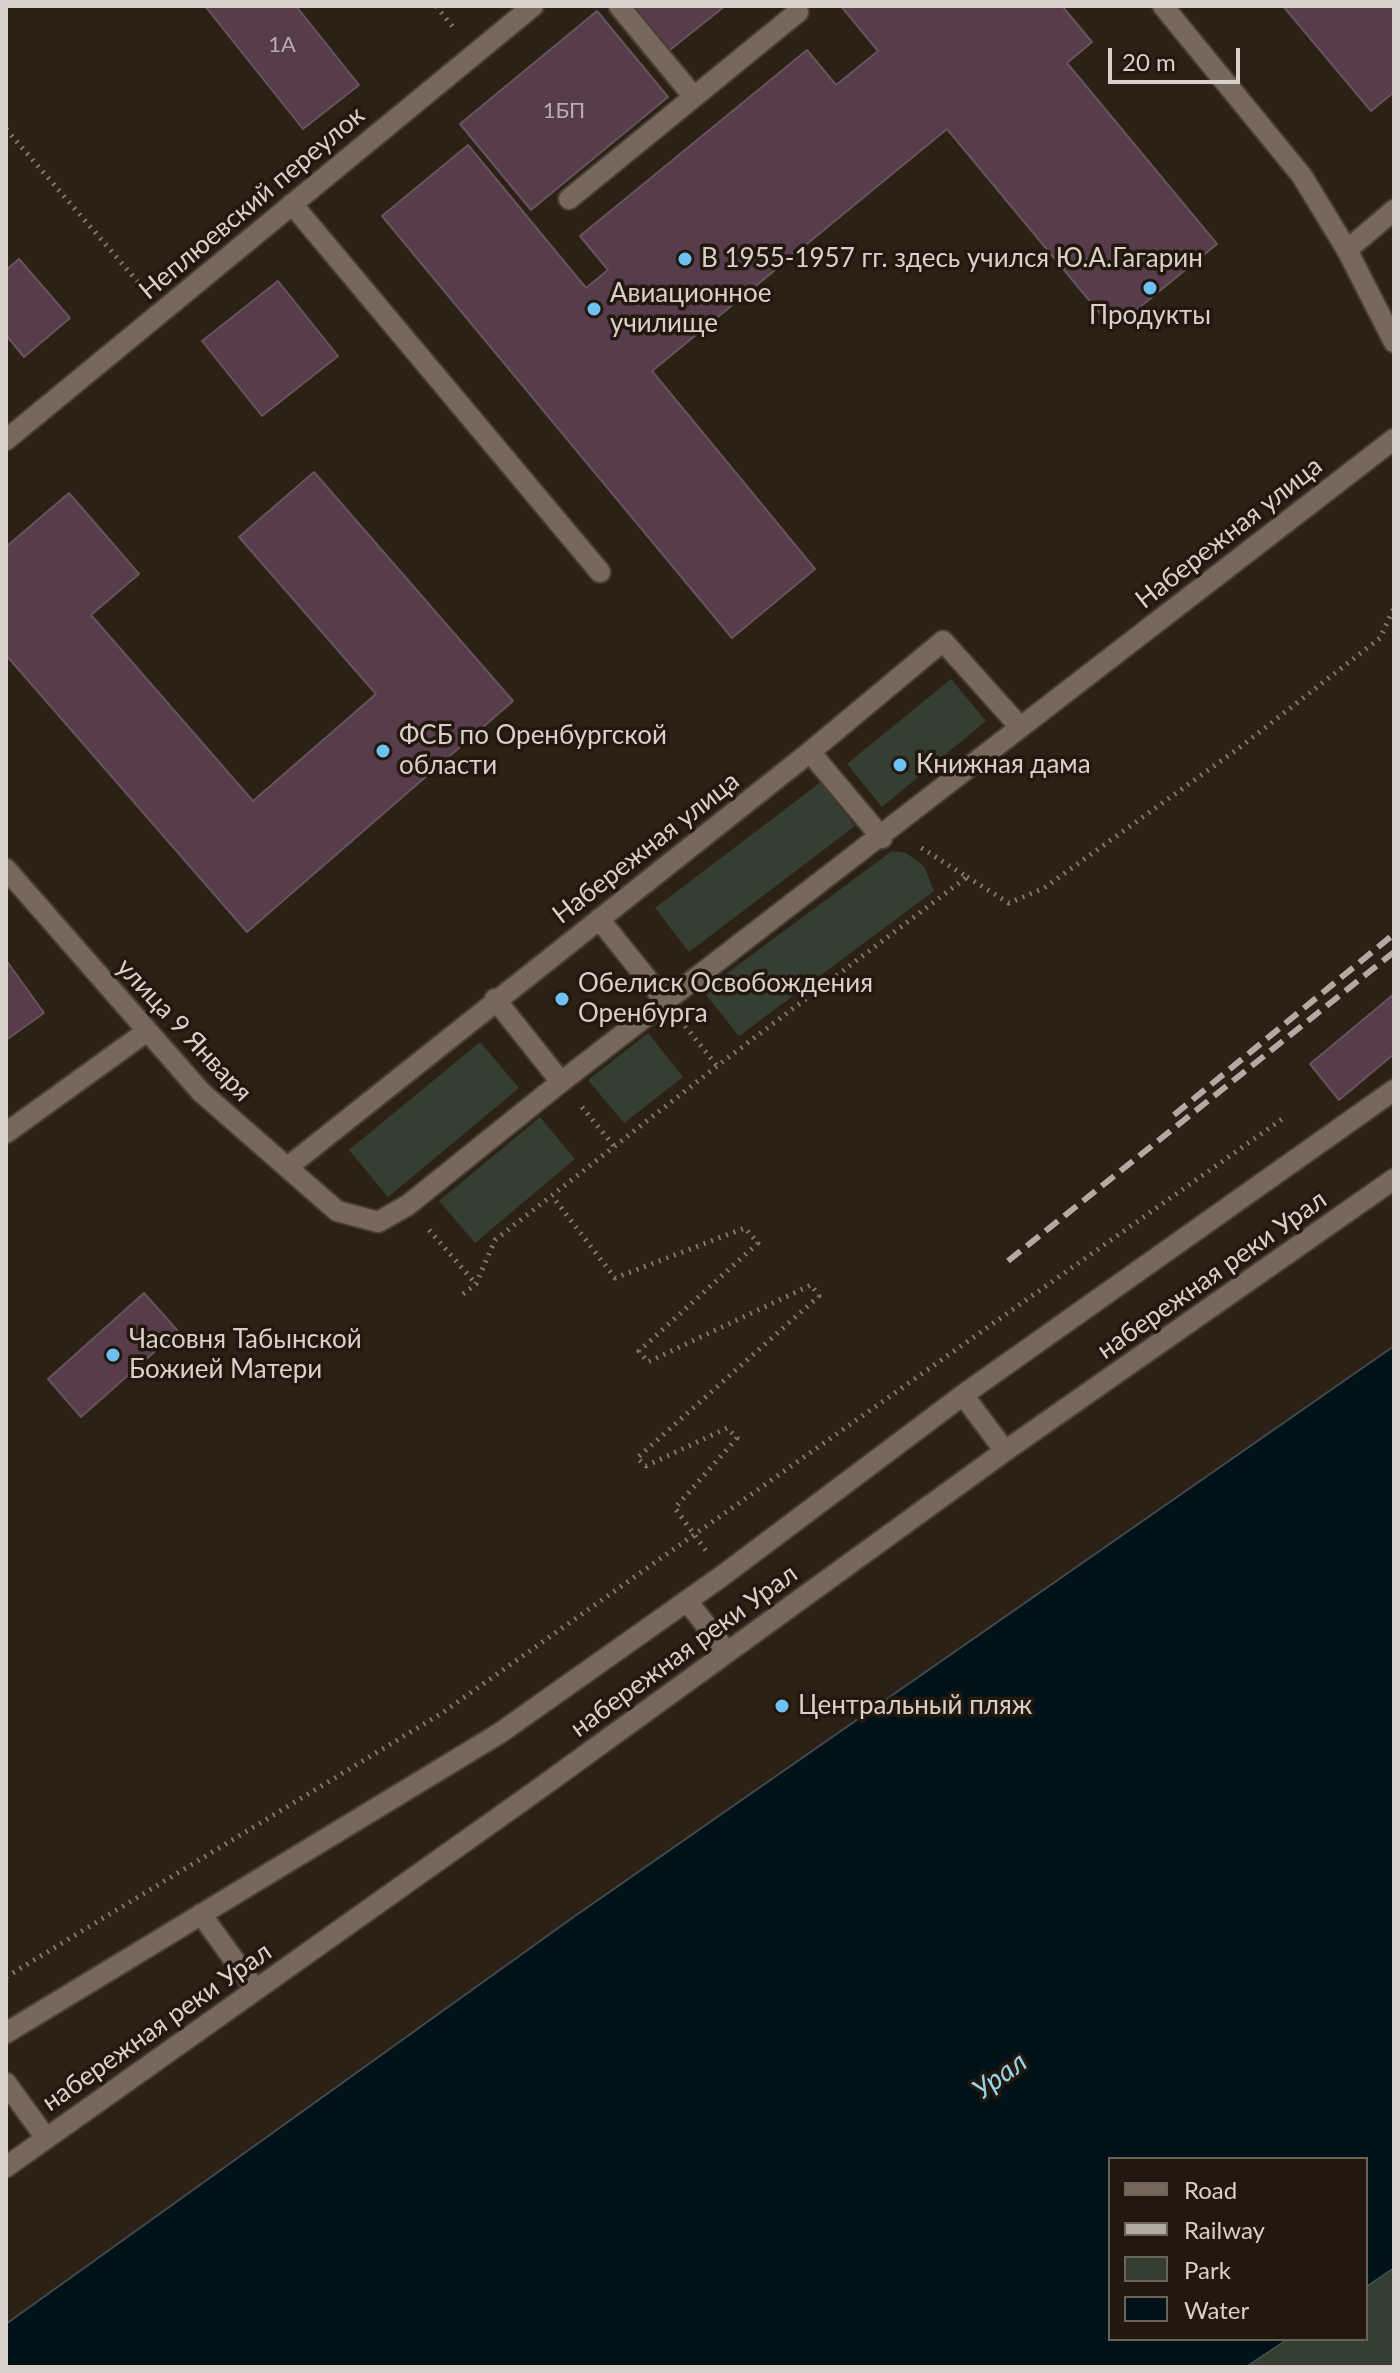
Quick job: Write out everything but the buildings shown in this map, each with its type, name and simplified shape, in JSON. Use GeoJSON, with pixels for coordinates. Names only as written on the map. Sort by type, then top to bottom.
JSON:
{"type":"FeatureCollection","features":[{"type":"Feature","properties":{"kind":"street","name":"Неплюевский переулок"},"geometry":{"type":"LineString","coordinates":[[6,440],[533,6]]}},
{"type":"Feature","properties":{"kind":"street"},"geometry":{"type":"LineString","coordinates":[[619,6],[694,97]]}},
{"type":"Feature","properties":{"kind":"street"},"geometry":{"type":"LineString","coordinates":[[1163,6],[1302,176],[1347,250],[1394,342]]}},
{"type":"Feature","properties":{"kind":"street"},"geometry":{"type":"LineString","coordinates":[[569,199],[798,12]]}},
{"type":"Feature","properties":{"kind":"street"},"geometry":{"type":"LineString","coordinates":[[292,204],[600,572]]}},
{"type":"Feature","properties":{"kind":"street"},"geometry":{"type":"LineString","coordinates":[[1347,250],[1394,210]]}},
{"type":"Feature","properties":{"kind":"street","name":"Набережная улица"},"geometry":{"type":"LineString","coordinates":[[337,1211],[378,1222],[408,1205],[665,1001],[882,838],[1020,727],[1394,439]]}},
{"type":"Feature","properties":{"kind":"street","name":"Набережная улица"},"geometry":{"type":"LineString","coordinates":[[289,1166],[495,999],[810,752],[943,641],[1020,727]]}},
{"type":"Feature","properties":{"kind":"street"},"geometry":{"type":"LineString","coordinates":[[810,752],[882,838]]}},
{"type":"Feature","properties":{"kind":"street","name":"улица 9 Января"},"geometry":{"type":"LineString","coordinates":[[6,869],[201,1092],[337,1211]]}},
{"type":"Feature","properties":{"kind":"street"},"geometry":{"type":"LineString","coordinates":[[599,919],[665,1001]]}},
{"type":"Feature","properties":{"kind":"street"},"geometry":{"type":"LineString","coordinates":[[495,999],[561,1082]]}},
{"type":"Feature","properties":{"kind":"street"},"geometry":{"type":"LineString","coordinates":[[6,1133],[146,1032]]}},
{"type":"Feature","properties":{"kind":"street","name":"набережная реки Урал"},"geometry":{"type":"LineString","coordinates":[[6,2033],[500,1733],[722,1576],[963,1395],[1394,1090]]}},
{"type":"Feature","properties":{"kind":"street","name":"набережная реки Урал"},"geometry":{"type":"LineString","coordinates":[[6,2167],[1005,1451],[1394,1179]]}},
{"type":"Feature","properties":{"kind":"street"},"geometry":{"type":"LineString","coordinates":[[963,1395],[1005,1451]]}},
{"type":"Feature","properties":{"kind":"street"},"geometry":{"type":"LineString","coordinates":[[687,1601],[727,1652]]}},
{"type":"Feature","properties":{"kind":"street"},"geometry":{"type":"LineString","coordinates":[[201,1914],[255,1989]]}},
{"type":"Feature","properties":{"kind":"street"},"geometry":{"type":"LineString","coordinates":[[6,2083],[46,2138]]}},
{"type":"Feature","properties":{"kind":"path"},"geometry":{"type":"LineString","coordinates":[[6,129],[162,311]]}},
{"type":"Feature","properties":{"kind":"path"},"geometry":{"type":"LineString","coordinates":[[882,838],[921,847],[1009,903],[1044,888],[1239,748],[1380,638],[1394,608]]}},
{"type":"Feature","properties":{"kind":"path"},"geometry":{"type":"LineString","coordinates":[[463,1294],[476,1284],[495,1240],[717,1066],[967,877]]}},
{"type":"Feature","properties":{"kind":"path"},"geometry":{"type":"LineString","coordinates":[[665,1001],[717,1066]]}},
{"type":"Feature","properties":{"kind":"path"},"geometry":{"type":"LineString","coordinates":[[561,1082],[614,1146]]}},
{"type":"Feature","properties":{"kind":"path"},"geometry":{"type":"LineString","coordinates":[[6,1977],[442,1713],[1285,1117]]}},
{"type":"Feature","properties":{"kind":"path"},"geometry":{"type":"LineString","coordinates":[[556,1201],[615,1278],[745,1228],[758,1243],[639,1351],[648,1362],[811,1285],[819,1296],[637,1458],[646,1466],[727,1428],[737,1438],[675,1508],[722,1576]]}},
{"type":"Feature","properties":{"kind":"path"},"geometry":{"type":"LineString","coordinates":[[408,1205],[476,1284]]}},
{"type":"Feature","properties":{"kind":"green space"},"geometry":{"type":"Polygon","coordinates":[[[951,679],[986,721],[882,807],[847,764],[951,679]]]}},
{"type":"Feature","properties":{"kind":"green space"},"geometry":{"type":"Polygon","coordinates":[[[821,782],[855,826],[689,952],[655,908],[821,782]]]}},
{"type":"Feature","properties":{"kind":"green space"},"geometry":{"type":"Polygon","coordinates":[[[892,851],[906,853],[924,866],[934,891],[739,1036],[703,991],[892,851]]]}},
{"type":"Feature","properties":{"kind":"green space"},"geometry":{"type":"Polygon","coordinates":[[[648,1033],[683,1077],[624,1123],[588,1080],[648,1033]]]}},
{"type":"Feature","properties":{"kind":"green space"},"geometry":{"type":"Polygon","coordinates":[[[480,1042],[519,1088],[388,1197],[349,1150],[480,1042]]]}},
{"type":"Feature","properties":{"kind":"green space"},"geometry":{"type":"Polygon","coordinates":[[[540,1117],[575,1159],[475,1243],[439,1201],[540,1117]]]}},
{"type":"Feature","properties":{"kind":"green space"},"geometry":{"type":"Polygon","coordinates":[[[1394,2268],[1394,2367],[1246,2367],[1285,2341],[1368,2341],[1368,2286],[1394,2268]]]}},
{"type":"Feature","properties":{"kind":"water","name":"Урал"},"geometry":{"type":"Polygon","coordinates":[[[1394,1346],[1394,2268],[1368,2286],[1368,2157],[1108,2157],[1108,2341],[1285,2341],[1246,2367],[6,2367],[6,2324],[575,1916],[1394,1346]]]}},
{"type":"Feature","properties":{"kind":"railway"},"geometry":{"type":"LineString","coordinates":[[1174,1115],[1394,934]]}},
{"type":"Feature","properties":{"kind":"railway"},"geometry":{"type":"LineString","coordinates":[[1008,1261],[1394,952]]}},
{"type":"Feature","properties":{"kind":"place","name":"В 1955-1957 гг. здесь учился Ю.А.Гагарин"},"geometry":{"type":"Point","coordinates":[685,259]}},
{"type":"Feature","properties":{"kind":"place","name":"Продукты"},"geometry":{"type":"Point","coordinates":[1150,288]}},
{"type":"Feature","properties":{"kind":"place","name":"Авиационное училище"},"geometry":{"type":"Point","coordinates":[594,309]}},
{"type":"Feature","properties":{"kind":"place","name":"ФСБ по Оренбургской области"},"geometry":{"type":"Point","coordinates":[383,751]}},
{"type":"Feature","properties":{"kind":"place","name":"Книжная дама"},"geometry":{"type":"Point","coordinates":[900,765]}},
{"type":"Feature","properties":{"kind":"place","name":"Обелиск Освобождения Оренбурга"},"geometry":{"type":"Point","coordinates":[562,999]}},
{"type":"Feature","properties":{"kind":"place","name":"Часовня Табынской Божией Матери"},"geometry":{"type":"Point","coordinates":[113,1355]}},
{"type":"Feature","properties":{"kind":"place","name":"Центральный пляж"},"geometry":{"type":"Point","coordinates":[782,1706]}}]}
